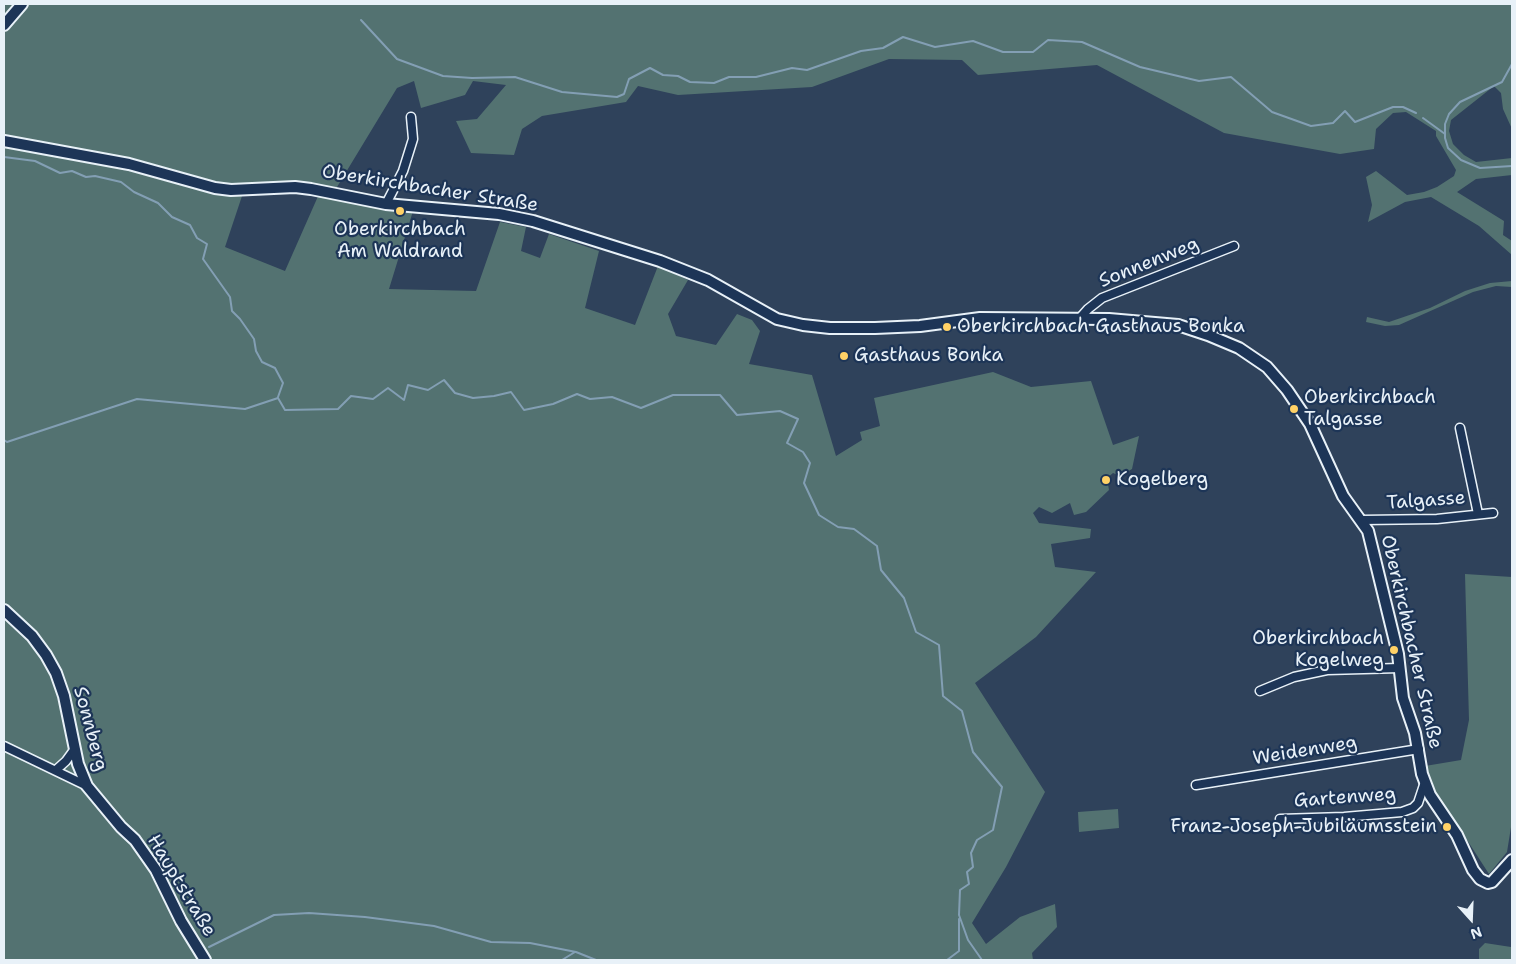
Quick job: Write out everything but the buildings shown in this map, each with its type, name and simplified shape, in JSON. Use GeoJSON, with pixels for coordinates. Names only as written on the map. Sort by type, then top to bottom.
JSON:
{"type":"FeatureCollection","features":[{"type":"Feature","properties":{"kind":"street"},"geometry":{"type":"LineString","coordinates":[[4,25],[22,4]]}},
{"type":"Feature","properties":{"kind":"street"},"geometry":{"type":"LineString","coordinates":[[386,204],[403,171],[413,139],[412,117]]}},
{"type":"Feature","properties":{"kind":"street","name":"Oberkirchbacher Straße"},"geometry":{"type":"LineString","coordinates":[[4,141],[128,164],[215,188],[231,190],[303,188],[328,191],[386,204],[499,214],[533,221],[660,261],[708,280],[777,319],[803,325],[830,328],[884,328],[920,326],[980,318],[1080,318],[1178,325],[1223,341],[1252,355],[1276,375],[1306,418],[1343,496],[1368,530],[1398,654],[1401,689],[1419,749],[1425,782],[1430,795],[1480,879],[1488,883],[1492,882],[1512,860]]}},
{"type":"Feature","properties":{"kind":"street","name":"Sonnenweg"},"geometry":{"type":"LineString","coordinates":[[1080,318],[1102,298],[1234,246]]}},
{"type":"Feature","properties":{"kind":"street"},"geometry":{"type":"LineString","coordinates":[[1460,428],[1478,514]]}},
{"type":"Feature","properties":{"kind":"street","name":"Talgasse"},"geometry":{"type":"LineString","coordinates":[[1362,520],[1437,519],[1493,513]]}},
{"type":"Feature","properties":{"kind":"street","name":"Sonnberg"},"geometry":{"type":"LineString","coordinates":[[4,610],[32,636],[56,673],[64,696],[74,750],[87,786]]}},
{"type":"Feature","properties":{"kind":"street"},"geometry":{"type":"LineString","coordinates":[[1260,691],[1294,677],[1327,670],[1400,668]]}},
{"type":"Feature","properties":{"kind":"street","name":"Sonnberg"},"geometry":{"type":"LineString","coordinates":[[4,746],[87,786]]}},
{"type":"Feature","properties":{"kind":"street","name":"Weidenweg"},"geometry":{"type":"LineString","coordinates":[[1196,785],[1419,749]]}},
{"type":"Feature","properties":{"kind":"street"},"geometry":{"type":"LineString","coordinates":[[56,770],[74,750]]}},
{"type":"Feature","properties":{"kind":"street","name":"Gartenweg"},"geometry":{"type":"LineString","coordinates":[[1280,819],[1344,817],[1402,812],[1413,808],[1418,803],[1425,782]]}},
{"type":"Feature","properties":{"kind":"street","name":"Hauptstraße"},"geometry":{"type":"LineString","coordinates":[[87,786],[122,828],[135,840],[156,870],[181,921],[206,960]]}},
{"type":"Feature","properties":{"kind":"green space"},"geometry":{"type":"Polygon","coordinates":[[[4,4],[1512,4],[1512,129],[1503,109],[1501,93],[1494,86],[1451,120],[1449,131],[1453,144],[1464,155],[1476,162],[1512,158],[1512,175],[1476,179],[1457,192],[1504,221],[1503,235],[1512,241],[1512,255],[1479,226],[1431,197],[1405,202],[1368,222],[1372,205],[1366,177],[1376,171],[1407,195],[1437,187],[1454,176],[1456,170],[1436,136],[1436,131],[1406,112],[1393,113],[1376,129],[1374,149],[1340,154],[1224,133],[1097,65],[978,75],[962,60],[889,59],[812,87],[678,95],[638,86],[626,102],[542,116],[522,129],[514,155],[471,153],[456,121],[477,119],[506,85],[473,81],[465,95],[421,108],[414,81],[397,88],[337,187],[293,184],[242,196],[225,247],[285,271],[319,194],[381,208],[413,211],[389,289],[476,291],[500,222],[526,227],[521,251],[540,258],[549,234],[599,251],[585,308],[635,325],[658,266],[688,280],[668,314],[676,336],[716,345],[737,314],[752,320],[760,331],[749,364],[812,375],[836,456],[862,440],[860,432],[880,426],[874,398],[993,372],[1031,387],[1091,381],[1113,445],[1139,436],[1132,469],[1120,476],[1113,473],[1107,478],[1109,490],[1086,512],[1074,515],[1070,503],[1052,513],[1039,507],[1033,513],[1039,523],[1091,529],[1090,538],[1051,544],[1055,567],[1096,572],[1036,637],[975,683],[1045,792],[1006,867],[972,923],[986,944],[1020,917],[1055,904],[1057,927],[1032,953],[1033,960],[4,960],[4,4]]]}},
{"type":"Feature","properties":{"kind":"green space"},"geometry":{"type":"Polygon","coordinates":[[[1512,281],[1512,287],[1496,286],[1473,292],[1399,325],[1385,326],[1366,322],[1367,317],[1389,322],[1430,308],[1465,291],[1490,283],[1512,281]]]}},
{"type":"Feature","properties":{"kind":"green space"},"geometry":{"type":"Polygon","coordinates":[[[1465,574],[1512,577],[1512,821],[1507,852],[1489,874],[1456,823],[1436,798],[1428,780],[1425,766],[1461,760],[1469,720],[1465,574]]]}},
{"type":"Feature","properties":{"kind":"green space"},"geometry":{"type":"Polygon","coordinates":[[[1118,809],[1119,828],[1079,832],[1078,812],[1118,809]]]}},
{"type":"Feature","properties":{"kind":"green space"},"geometry":{"type":"Polygon","coordinates":[[[1485,943],[1511,947],[1511,960],[1479,960],[1479,949],[1485,943]]]}},
{"type":"Feature","properties":{"kind":"waterway"},"geometry":{"type":"LineString","coordinates":[[361,20],[397,59],[443,76],[472,78],[515,77],[562,92],[617,97],[624,94],[629,79],[650,68],[663,75],[678,76],[690,82],[714,83],[729,77],[756,77],[792,68],[807,70],[861,51],[883,48],[903,37],[935,47],[973,41],[1003,52],[1033,52],[1048,40],[1082,42],[1140,67],[1199,81],[1231,77],[1272,112],[1311,126],[1333,123],[1345,111],[1355,122],[1393,107],[1403,107],[1416,113]]}},
{"type":"Feature","properties":{"kind":"waterway"},"geometry":{"type":"LineString","coordinates":[[1512,64],[1502,82],[1460,102],[1449,114],[1445,124],[1445,138],[1448,148],[1461,160],[1480,168],[1512,166]]}},
{"type":"Feature","properties":{"kind":"waterway"},"geometry":{"type":"LineString","coordinates":[[1423,118],[1445,134]]}},
{"type":"Feature","properties":{"kind":"waterway"},"geometry":{"type":"LineString","coordinates":[[4,157],[35,161],[60,173],[72,171],[86,177],[95,176],[121,182],[134,192],[158,203],[172,217],[190,225],[197,238],[207,244],[203,259],[230,297],[232,311],[254,339],[256,351],[262,362],[275,368],[283,383],[278,397]]}},
{"type":"Feature","properties":{"kind":"waterway"},"geometry":{"type":"LineString","coordinates":[[4,440],[7,442],[137,399],[245,409],[278,398],[285,410],[338,409],[351,396],[373,399],[388,388],[404,400],[408,385],[428,390],[444,380],[455,393],[473,398],[511,392],[524,410],[553,404],[577,394],[590,399],[612,397],[641,408],[673,395],[720,395],[737,415],[780,411],[798,419],[787,443],[803,452],[810,463],[804,483],[819,515],[838,527],[854,529],[877,546],[881,570],[904,598],[916,632],[939,645],[943,696],[962,711],[973,752],[1002,787],[993,830],[977,840],[971,853],[973,867],[967,872],[969,884],[960,890],[959,915],[968,940],[982,960]]}},
{"type":"Feature","properties":{"kind":"waterway"},"geometry":{"type":"LineString","coordinates":[[209,947],[274,915],[309,913],[365,917],[434,926],[491,942],[530,943],[576,952],[596,960]]}},
{"type":"Feature","properties":{"kind":"waterway"},"geometry":{"type":"LineString","coordinates":[[947,960],[959,951],[959,919]]}},
{"type":"Feature","properties":{"kind":"waterway"},"geometry":{"type":"LineString","coordinates":[[562,960],[575,952]]}},
{"type":"Feature","properties":{"kind":"place","name":"Oberkirchbach Am Waldrand"},"geometry":{"type":"Point","coordinates":[400,211]}},
{"type":"Feature","properties":{"kind":"place","name":"Oberkirchbach Gasthaus Bonka"},"geometry":{"type":"Point","coordinates":[947,327]}},
{"type":"Feature","properties":{"kind":"place","name":"Gasthaus Bonka"},"geometry":{"type":"Point","coordinates":[844,356]}},
{"type":"Feature","properties":{"kind":"place","name":"Oberkirchbach Talgasse"},"geometry":{"type":"Point","coordinates":[1294,409]}},
{"type":"Feature","properties":{"kind":"place","name":"Kogelberg"},"geometry":{"type":"Point","coordinates":[1106,480]}},
{"type":"Feature","properties":{"kind":"place","name":"Oberkirchbach Kogelweg"},"geometry":{"type":"Point","coordinates":[1394,650]}},
{"type":"Feature","properties":{"kind":"place","name":"Franz-Joseph-Jubiläumsstein"},"geometry":{"type":"Point","coordinates":[1447,827]}}]}
